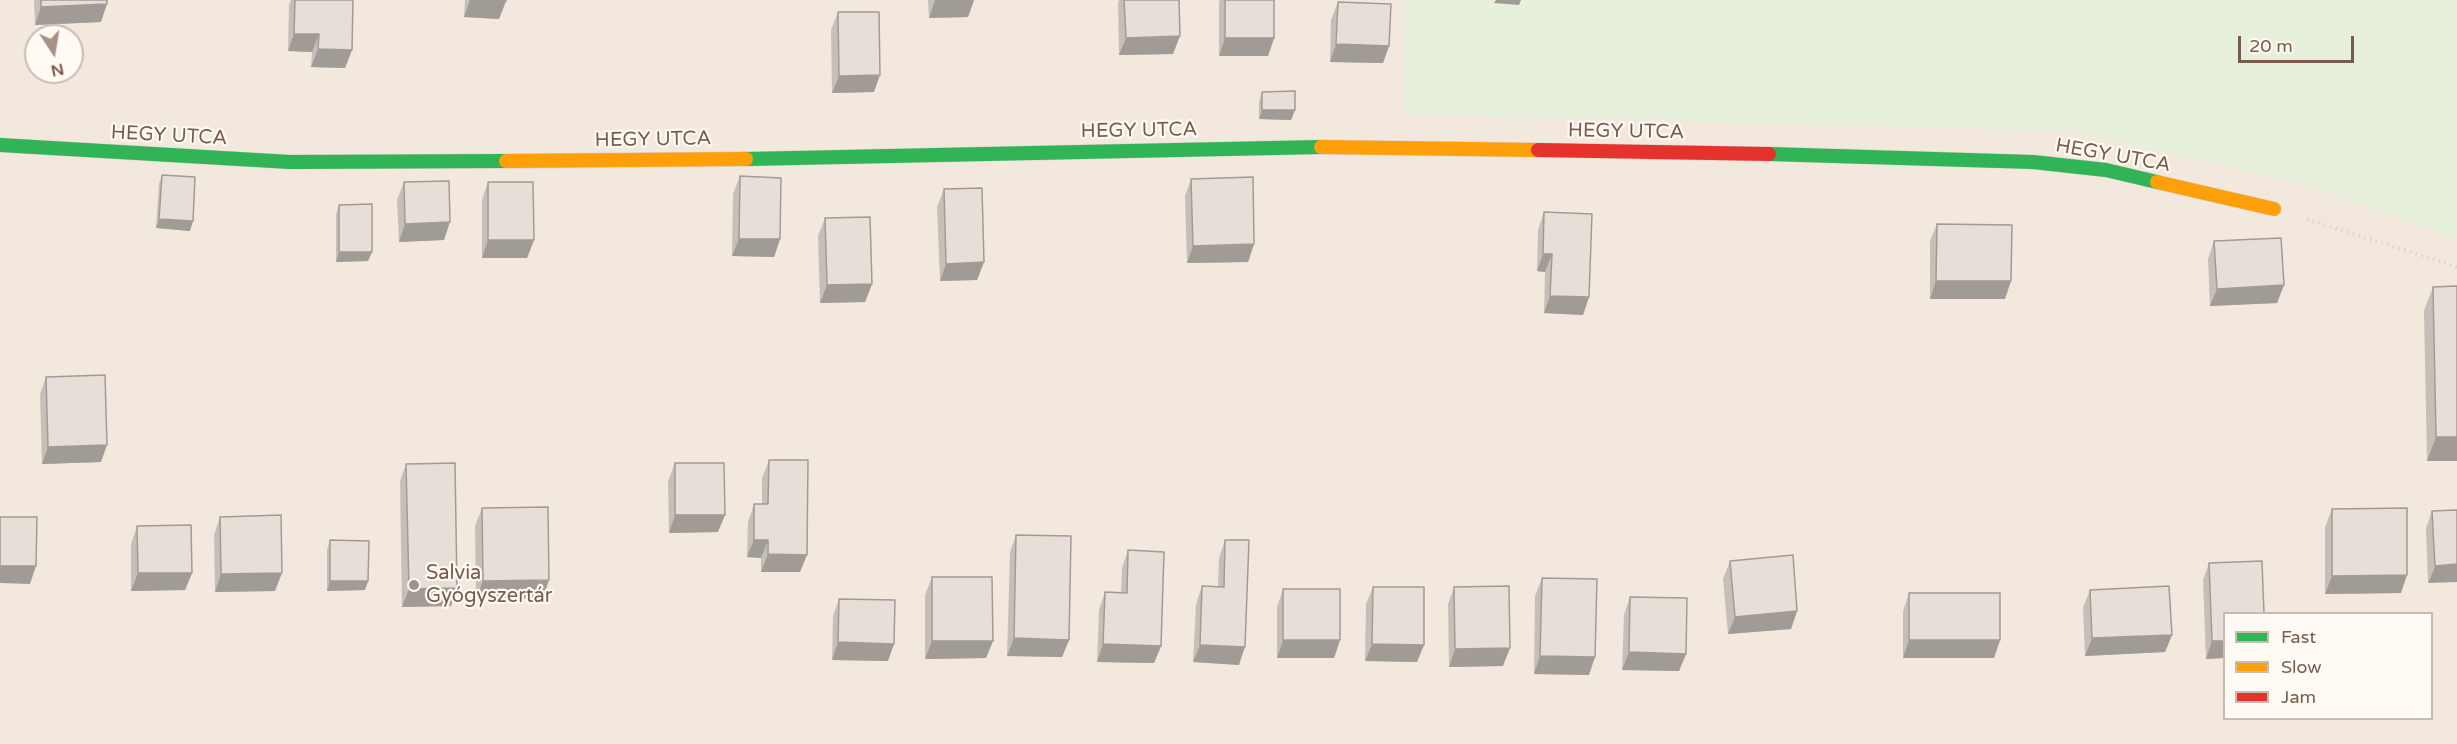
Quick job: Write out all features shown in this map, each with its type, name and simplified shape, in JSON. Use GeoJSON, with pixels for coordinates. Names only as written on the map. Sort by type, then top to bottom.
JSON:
{"type":"FeatureCollection","features":[{"type":"Feature","properties":{"kind":"street","name":"HEGY UTCA"},"geometry":{"type":"LineString","coordinates":[[0,145],[290,162],[684,160],[1337,147],[1774,154],[2054,164],[2106,170],[2274,209]]}},
{"type":"Feature","properties":{"kind":"path"},"geometry":{"type":"LineString","coordinates":[[2274,209],[2457,267]]}},
{"type":"Feature","properties":{"kind":"shaded area"},"geometry":{"type":"Polygon","coordinates":[[[0,0],[2457,0],[2457,744],[0,744],[0,0]]]}},
{"type":"Feature","properties":{"kind":"green space"},"geometry":{"type":"Polygon","coordinates":[[[1406,0],[2457,0],[2457,239],[2304,184],[2070,131],[1404,114],[1406,0]]]}},
{"type":"Feature","properties":{"kind":"building"},"geometry":{"type":"Polygon","coordinates":[[[41,0],[107,0],[107,4],[41,7],[41,0]]]}},
{"type":"Feature","properties":{"kind":"building"},"geometry":{"type":"Polygon","coordinates":[[[295,0],[353,0],[352,50],[318,49],[319,34],[294,34],[295,0]]]}},
{"type":"Feature","properties":{"kind":"building"},"geometry":{"type":"Polygon","coordinates":[[[1124,0],[1179,0],[1180,36],[1126,38],[1124,0]]]}},
{"type":"Feature","properties":{"kind":"building"},"geometry":{"type":"Polygon","coordinates":[[[1225,0],[1274,0],[1274,38],[1225,38],[1225,0]]]}},
{"type":"Feature","properties":{"kind":"building"},"geometry":{"type":"Polygon","coordinates":[[[1338,2],[1391,4],[1389,46],[1336,44],[1338,2]]]}},
{"type":"Feature","properties":{"kind":"building"},"geometry":{"type":"Polygon","coordinates":[[[838,12],[879,12],[880,75],[839,76],[838,12]]]}},
{"type":"Feature","properties":{"kind":"building"},"geometry":{"type":"Polygon","coordinates":[[[1295,91],[1295,110],[1262,110],[1262,92],[1295,91]]]}},
{"type":"Feature","properties":{"kind":"building"},"geometry":{"type":"Polygon","coordinates":[[[162,175],[195,177],[193,221],[159,219],[162,175]]]}},
{"type":"Feature","properties":{"kind":"building"},"geometry":{"type":"Polygon","coordinates":[[[740,176],[781,178],[780,239],[739,239],[740,176]]]}},
{"type":"Feature","properties":{"kind":"building"},"geometry":{"type":"Polygon","coordinates":[[[1253,177],[1254,244],[1193,246],[1191,179],[1253,177]]]}},
{"type":"Feature","properties":{"kind":"building"},"geometry":{"type":"Polygon","coordinates":[[[449,181],[450,222],[405,224],[404,182],[449,181]]]}},
{"type":"Feature","properties":{"kind":"building"},"geometry":{"type":"Polygon","coordinates":[[[488,182],[533,182],[534,240],[488,240],[488,182]]]}},
{"type":"Feature","properties":{"kind":"building"},"geometry":{"type":"Polygon","coordinates":[[[982,188],[984,262],[946,264],[944,189],[982,188]]]}},
{"type":"Feature","properties":{"kind":"building"},"geometry":{"type":"Polygon","coordinates":[[[372,204],[372,252],[339,252],[339,205],[372,204]]]}},
{"type":"Feature","properties":{"kind":"building"},"geometry":{"type":"Polygon","coordinates":[[[1544,212],[1592,214],[1589,297],[1550,296],[1552,254],[1543,254],[1544,212]]]}},
{"type":"Feature","properties":{"kind":"building"},"geometry":{"type":"Polygon","coordinates":[[[870,217],[872,284],[827,285],[825,218],[870,217]]]}},
{"type":"Feature","properties":{"kind":"building"},"geometry":{"type":"Polygon","coordinates":[[[1937,224],[2012,225],[2011,281],[1936,281],[1937,224]]]}},
{"type":"Feature","properties":{"kind":"building"},"geometry":{"type":"Polygon","coordinates":[[[2281,238],[2284,285],[2217,289],[2214,241],[2281,238]]]}},
{"type":"Feature","properties":{"kind":"building"},"geometry":{"type":"Polygon","coordinates":[[[2457,286],[2457,437],[2436,437],[2433,287],[2457,286]]]}},
{"type":"Feature","properties":{"kind":"building"},"geometry":{"type":"Polygon","coordinates":[[[105,375],[107,445],[48,447],[46,377],[105,375]]]}},
{"type":"Feature","properties":{"kind":"building"},"geometry":{"type":"Polygon","coordinates":[[[769,460],[808,460],[807,555],[768,554],[768,540],[754,540],[754,504],[768,504],[769,460]]]}},
{"type":"Feature","properties":{"kind":"building"},"geometry":{"type":"Polygon","coordinates":[[[455,463],[457,588],[409,589],[406,464],[455,463]]]}},
{"type":"Feature","properties":{"kind":"building"},"geometry":{"type":"Polygon","coordinates":[[[675,463],[724,463],[725,515],[675,515],[675,463]]]}},
{"type":"Feature","properties":{"kind":"building"},"geometry":{"type":"Polygon","coordinates":[[[548,507],[549,580],[483,581],[482,508],[548,507]]]}},
{"type":"Feature","properties":{"kind":"building"},"geometry":{"type":"Polygon","coordinates":[[[2407,508],[2407,575],[2332,576],[2332,509],[2407,508]]]}},
{"type":"Feature","properties":{"kind":"building"},"geometry":{"type":"Polygon","coordinates":[[[2457,510],[2457,564],[2435,566],[2432,511],[2457,510]]]}},
{"type":"Feature","properties":{"kind":"building"},"geometry":{"type":"Polygon","coordinates":[[[281,515],[282,573],[221,574],[220,517],[281,515]]]}},
{"type":"Feature","properties":{"kind":"building"},"geometry":{"type":"Polygon","coordinates":[[[0,517],[37,517],[36,566],[0,566],[0,517]]]}},
{"type":"Feature","properties":{"kind":"building"},"geometry":{"type":"Polygon","coordinates":[[[191,525],[192,573],[138,573],[137,526],[191,525]]]}},
{"type":"Feature","properties":{"kind":"building"},"geometry":{"type":"Polygon","coordinates":[[[1016,535],[1071,536],[1069,640],[1014,638],[1016,535]]]}},
{"type":"Feature","properties":{"kind":"building"},"geometry":{"type":"Polygon","coordinates":[[[330,540],[369,541],[368,581],[330,581],[330,540]]]}},
{"type":"Feature","properties":{"kind":"building"},"geometry":{"type":"Polygon","coordinates":[[[1225,540],[1249,540],[1245,647],[1200,645],[1202,586],[1224,587],[1225,540]]]}},
{"type":"Feature","properties":{"kind":"building"},"geometry":{"type":"Polygon","coordinates":[[[1128,550],[1164,552],[1161,646],[1103,644],[1105,592],[1127,593],[1128,550]]]}},
{"type":"Feature","properties":{"kind":"building"},"geometry":{"type":"Polygon","coordinates":[[[1793,555],[1797,611],[1735,617],[1730,561],[1793,555]]]}},
{"type":"Feature","properties":{"kind":"building"},"geometry":{"type":"Polygon","coordinates":[[[2262,561],[2264,612],[2223,612],[2223,641],[2212,641],[2209,563],[2262,561]]]}},
{"type":"Feature","properties":{"kind":"building"},"geometry":{"type":"Polygon","coordinates":[[[932,577],[992,577],[993,641],[932,641],[932,577]]]}},
{"type":"Feature","properties":{"kind":"building"},"geometry":{"type":"Polygon","coordinates":[[[1542,578],[1597,579],[1595,657],[1540,656],[1542,578]]]}},
{"type":"Feature","properties":{"kind":"building"},"geometry":{"type":"Polygon","coordinates":[[[1509,586],[1510,648],[1455,649],[1454,587],[1509,586]]]}},
{"type":"Feature","properties":{"kind":"building"},"geometry":{"type":"Polygon","coordinates":[[[2169,586],[2172,635],[2092,638],[2090,590],[2169,586]]]}},
{"type":"Feature","properties":{"kind":"building"},"geometry":{"type":"Polygon","coordinates":[[[1373,587],[1424,587],[1424,645],[1372,644],[1373,587]]]}},
{"type":"Feature","properties":{"kind":"building"},"geometry":{"type":"Polygon","coordinates":[[[1283,589],[1340,589],[1340,640],[1283,640],[1283,589]]]}},
{"type":"Feature","properties":{"kind":"building"},"geometry":{"type":"Polygon","coordinates":[[[1909,593],[2000,593],[2000,640],[1909,640],[1909,593]]]}},
{"type":"Feature","properties":{"kind":"building"},"geometry":{"type":"Polygon","coordinates":[[[1630,597],[1687,598],[1686,654],[1629,652],[1630,597]]]}},
{"type":"Feature","properties":{"kind":"building"},"geometry":{"type":"Polygon","coordinates":[[[839,599],[895,600],[894,644],[838,642],[839,599]]]}},
{"type":"Feature","properties":{"kind":"traffic: fast"},"geometry":{"type":"LineString","coordinates":[[0,145],[290,162],[506,161]]}},
{"type":"Feature","properties":{"kind":"traffic: fast"},"geometry":{"type":"LineString","coordinates":[[746,159],[1321,147]]}},
{"type":"Feature","properties":{"kind":"traffic: fast"},"geometry":{"type":"LineString","coordinates":[[1769,154],[2033,162],[2106,170],[2157,182]]}},
{"type":"Feature","properties":{"kind":"traffic: slow"},"geometry":{"type":"LineString","coordinates":[[1321,147],[1538,150]]}},
{"type":"Feature","properties":{"kind":"traffic: slow"},"geometry":{"type":"LineString","coordinates":[[506,161],[746,159]]}},
{"type":"Feature","properties":{"kind":"traffic: slow"},"geometry":{"type":"LineString","coordinates":[[2157,182],[2274,209]]}},
{"type":"Feature","properties":{"kind":"traffic: jam"},"geometry":{"type":"LineString","coordinates":[[1538,150],[1769,154]]}},
{"type":"Feature","properties":{"kind":"place","name":"Salvia Gyógyszertár"},"geometry":{"type":"Point","coordinates":[414,585]}}]}
